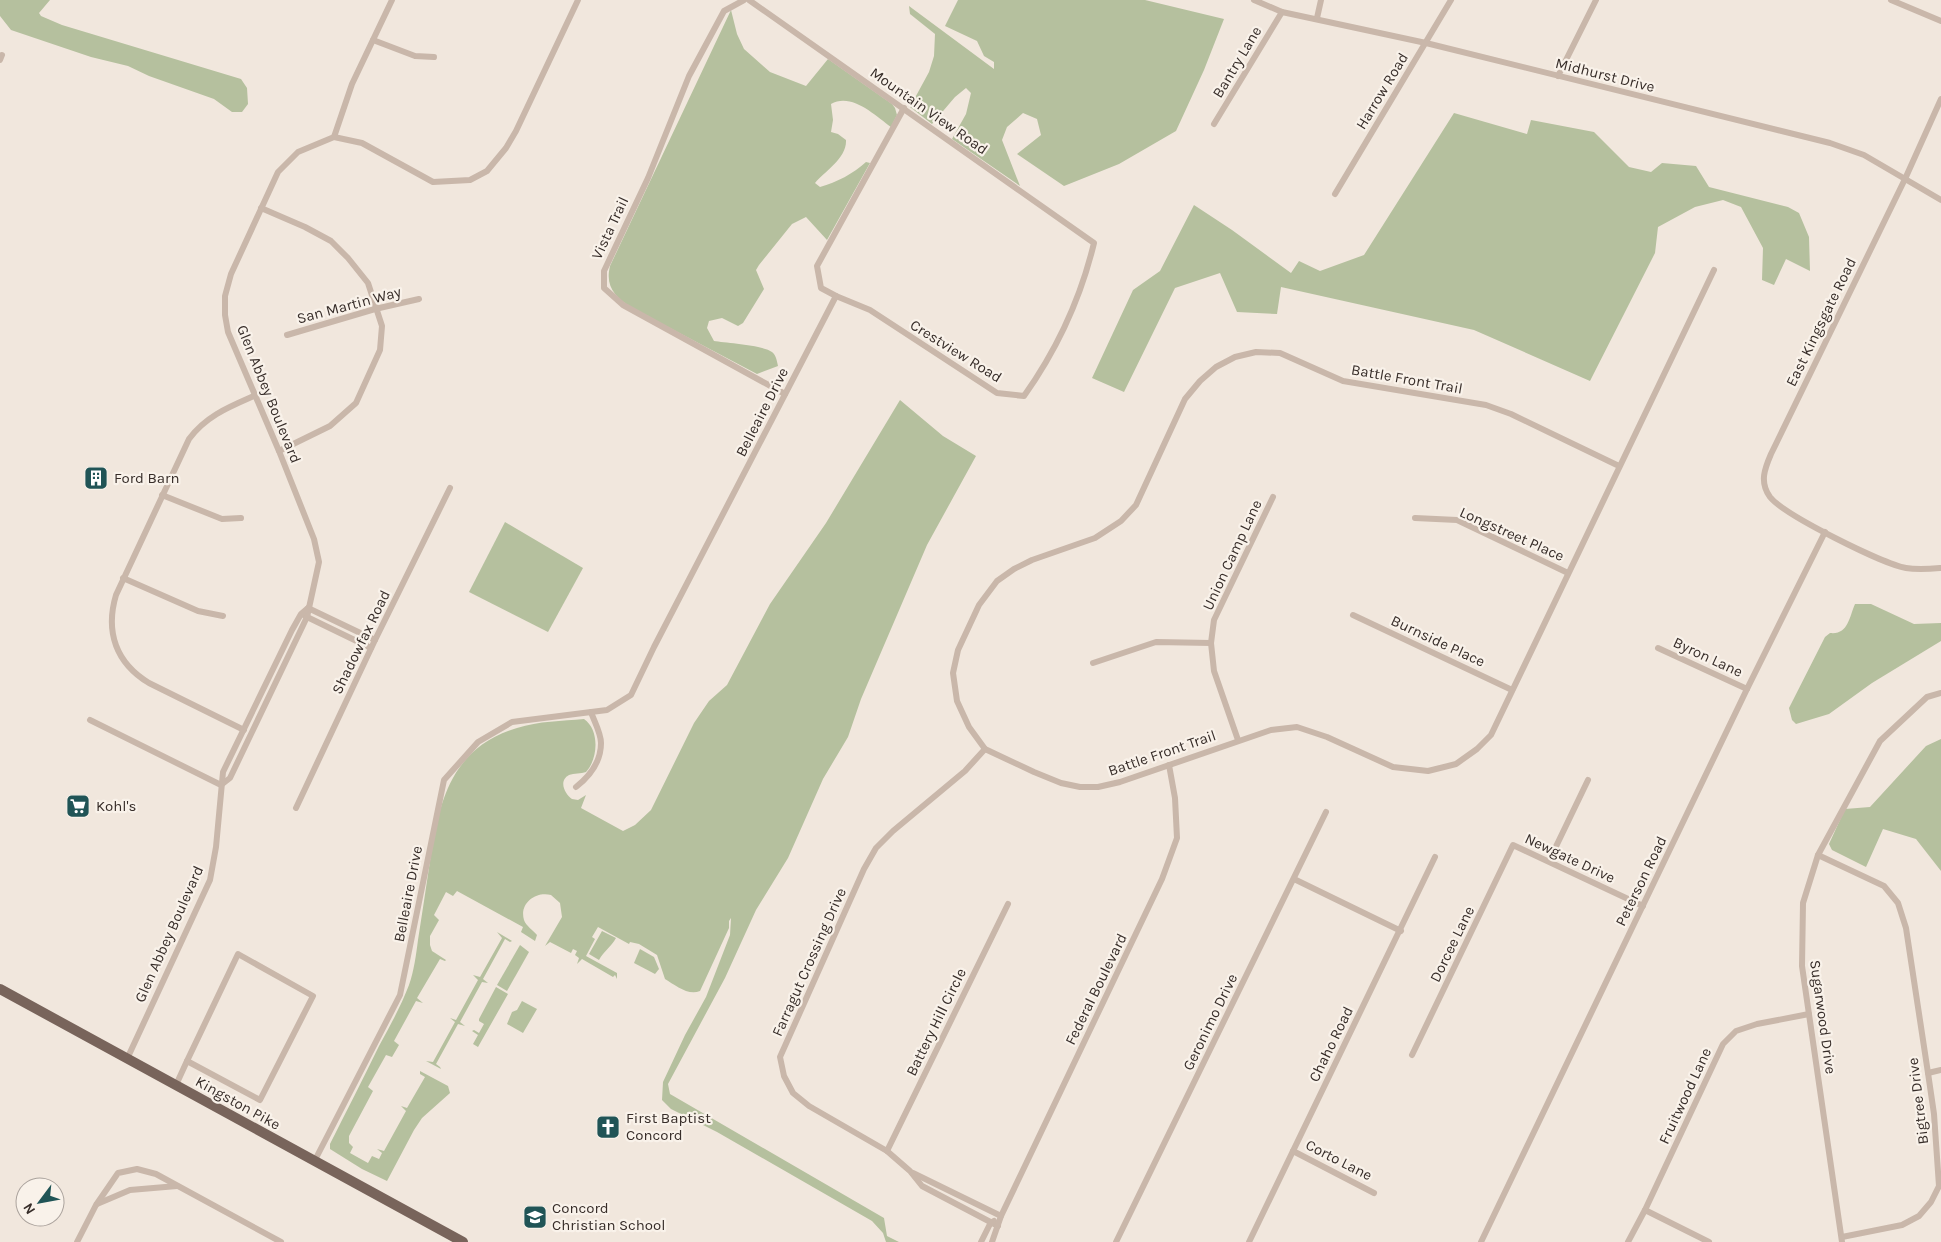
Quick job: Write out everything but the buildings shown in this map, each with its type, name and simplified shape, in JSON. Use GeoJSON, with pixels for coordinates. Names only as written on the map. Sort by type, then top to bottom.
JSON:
{"type":"FeatureCollection","features":[{"type":"Feature","properties":{"kind":"main road","name":"Kingston Pike"},"geometry":{"type":"LineString","coordinates":[[0,989],[456,1240]]}},
{"type":"Feature","properties":{"kind":"street"},"geometry":{"type":"LineString","coordinates":[[392,0],[352,84],[334,137],[362,143],[433,182],[470,180],[487,171],[506,148],[516,131],[578,0]]}},
{"type":"Feature","properties":{"kind":"street","name":"Vista Trail"},"geometry":{"type":"LineString","coordinates":[[744,0],[724,12],[689,76],[648,178],[604,271],[604,288],[622,306],[785,394]]}},
{"type":"Feature","properties":{"kind":"street","name":"Mountain View Road"},"geometry":{"type":"LineString","coordinates":[[749,0],[1094,243]]}},
{"type":"Feature","properties":{"kind":"street","name":"Midhurst Drive"},"geometry":{"type":"LineString","coordinates":[[1254,0],[1282,12],[1426,42],[1830,143],[1864,155],[1941,200]]}},
{"type":"Feature","properties":{"kind":"street"},"geometry":{"type":"LineString","coordinates":[[1317,18],[1321,0]]}},
{"type":"Feature","properties":{"kind":"street","name":"Harrow Road"},"geometry":{"type":"LineString","coordinates":[[1334,194],[1451,0]]}},
{"type":"Feature","properties":{"kind":"street"},"geometry":{"type":"LineString","coordinates":[[1558,76],[1596,0]]}},
{"type":"Feature","properties":{"kind":"street"},"geometry":{"type":"LineString","coordinates":[[1891,0],[1941,21]]}},
{"type":"Feature","properties":{"kind":"street","name":"Bantry Lane"},"geometry":{"type":"LineString","coordinates":[[1214,124],[1282,12]]}},
{"type":"Feature","properties":{"kind":"street"},"geometry":{"type":"LineString","coordinates":[[374,40],[415,56],[434,57]]}},
{"type":"Feature","properties":{"kind":"street","name":"East Kingsgate Road"},"geometry":{"type":"LineString","coordinates":[[1941,99],[1764,470],[1763,478],[1769,496],[1791,514],[1826,532],[1887,562],[1906,568],[1941,568]]}},
{"type":"Feature","properties":{"kind":"street"},"geometry":{"type":"LineString","coordinates":[[836,296],[821,288],[817,266],[904,108]]}},
{"type":"Feature","properties":{"kind":"street","name":"Glen Abbey Boulevard"},"geometry":{"type":"LineString","coordinates":[[127,1059],[210,880],[216,847],[223,772],[308,608],[319,562],[314,539],[228,332],[225,315],[225,296],[231,274],[278,172],[290,158],[306,148],[334,137]]}},
{"type":"Feature","properties":{"kind":"street"},"geometry":{"type":"LineString","coordinates":[[261,208],[305,227],[331,241],[348,258],[368,283],[382,326],[380,350],[356,403],[330,426],[279,451]]}},
{"type":"Feature","properties":{"kind":"street","name":"Crestview Road"},"geometry":{"type":"LineString","coordinates":[[836,296],[870,310],[997,393],[1024,396],[1065,324],[1088,267],[1094,243]]}},
{"type":"Feature","properties":{"kind":"street","name":"Battle Front Trail"},"geometry":{"type":"LineString","coordinates":[[1619,466],[1512,414],[1486,405],[1343,381],[1280,353],[1256,352],[1235,357],[1216,367],[1200,381],[1185,399],[1136,505],[1121,521],[1095,538],[1032,560],[1014,569],[997,581],[979,605],[958,650],[953,673],[956,700],[969,726],[985,749],[1061,783],[1080,786],[1098,787],[1120,782],[1238,740],[1271,730],[1297,727],[1327,736],[1393,767],[1428,771],[1456,764],[1477,749],[1490,735],[1714,270]]}},
{"type":"Feature","properties":{"kind":"street","name":"Belleaire Drive"},"geometry":{"type":"LineString","coordinates":[[314,1162],[400,995],[444,780],[478,742],[512,722],[607,710],[631,695],[836,296]]}},
{"type":"Feature","properties":{"kind":"street","name":"San Martin Way"},"geometry":{"type":"LineString","coordinates":[[287,335],[375,309],[419,299]]}},
{"type":"Feature","properties":{"kind":"street"},"geometry":{"type":"LineString","coordinates":[[244,730],[149,683],[135,673],[117,648],[111,622],[113,604],[123,578],[185,447],[195,431],[220,411],[254,396]]}},
{"type":"Feature","properties":{"kind":"street","name":"Shadowfax Road"},"geometry":{"type":"LineString","coordinates":[[296,808],[371,648],[450,488]]}},
{"type":"Feature","properties":{"kind":"street"},"geometry":{"type":"LineString","coordinates":[[162,495],[222,519],[241,518]]}},
{"type":"Feature","properties":{"kind":"street","name":"Union Camp Lane"},"geometry":{"type":"LineString","coordinates":[[1238,740],[1214,671],[1210,643],[1214,620],[1273,497]]}},
{"type":"Feature","properties":{"kind":"street","name":"Longstreet Place"},"geometry":{"type":"LineString","coordinates":[[1415,518],[1457,520],[1568,573]]}},
{"type":"Feature","properties":{"kind":"street","name":"Peterson Road"},"geometry":{"type":"LineString","coordinates":[[1481,1242],[1747,689],[1826,532]]}},
{"type":"Feature","properties":{"kind":"street"},"geometry":{"type":"LineString","coordinates":[[123,578],[198,611],[224,616]]}},
{"type":"Feature","properties":{"kind":"street"},"geometry":{"type":"LineString","coordinates":[[308,608],[375,640]]}},
{"type":"Feature","properties":{"kind":"street","name":"Burnside Place"},"geometry":{"type":"LineString","coordinates":[[1354,615],[1512,690]]}},
{"type":"Feature","properties":{"kind":"street"},"geometry":{"type":"LineString","coordinates":[[304,616],[371,648]]}},
{"type":"Feature","properties":{"kind":"street","name":"Glen Abbey Boulevard"},"geometry":{"type":"LineString","coordinates":[[221,784],[230,778],[304,616]]}},
{"type":"Feature","properties":{"kind":"street"},"geometry":{"type":"LineString","coordinates":[[1093,663],[1156,642],[1210,643]]}},
{"type":"Feature","properties":{"kind":"street","name":"Byron Lane"},"geometry":{"type":"LineString","coordinates":[[1658,648],[1747,689]]}},
{"type":"Feature","properties":{"kind":"street","name":"Sugarwood Drive"},"geometry":{"type":"LineString","coordinates":[[1842,1239],[1802,966],[1803,903],[1818,856],[1880,741],[1927,697],[1941,693]]}},
{"type":"Feature","properties":{"kind":"street"},"geometry":{"type":"LineString","coordinates":[[576,786],[592,771],[599,754],[601,742],[591,712]]}},
{"type":"Feature","properties":{"kind":"street"},"geometry":{"type":"LineString","coordinates":[[90,720],[221,784]]}},
{"type":"Feature","properties":{"kind":"street","name":"Farragut Crossing Drive"},"geometry":{"type":"LineString","coordinates":[[985,749],[965,771],[893,831],[876,848],[864,869],[780,1057],[784,1076],[793,1093],[809,1106],[887,1151],[922,1186],[998,1226]]}},
{"type":"Feature","properties":{"kind":"street","name":"Federal Boulevard"},"geometry":{"type":"LineString","coordinates":[[992,1242],[1001,1216],[1162,879],[1177,838],[1175,798],[1168,765]]}},
{"type":"Feature","properties":{"kind":"street"},"geometry":{"type":"LineString","coordinates":[[1549,861],[1588,780]]}},
{"type":"Feature","properties":{"kind":"street","name":"Geronimo Drive"},"geometry":{"type":"LineString","coordinates":[[1116,1242],[1326,812]]}},
{"type":"Feature","properties":{"kind":"street","name":"Newgate Drive"},"geometry":{"type":"LineString","coordinates":[[1514,845],[1643,906]]}},
{"type":"Feature","properties":{"kind":"street","name":"Dorcee Lane"},"geometry":{"type":"LineString","coordinates":[[1412,1054],[1514,845]]}},
{"type":"Feature","properties":{"kind":"street","name":"Bigtree Drive"},"geometry":{"type":"LineString","coordinates":[[1818,856],[1884,886],[1898,903],[1906,928],[1934,1114],[1939,1186],[1931,1202],[1918,1216],[1902,1225],[1842,1239]]}},
{"type":"Feature","properties":{"kind":"street","name":"Chaho Road"},"geometry":{"type":"LineString","coordinates":[[1248,1242],[1401,931],[1435,857]]}},
{"type":"Feature","properties":{"kind":"street"},"geometry":{"type":"LineString","coordinates":[[1294,878],[1401,931]]}},
{"type":"Feature","properties":{"kind":"street","name":"Battery Hill Circle"},"geometry":{"type":"LineString","coordinates":[[887,1151],[1008,904]]}},
{"type":"Feature","properties":{"kind":"street"},"geometry":{"type":"LineString","coordinates":[[176,1085],[187,1061],[238,954],[313,996],[260,1100],[187,1061]]}},
{"type":"Feature","properties":{"kind":"street","name":"Fruitwood Lane"},"geometry":{"type":"LineString","coordinates":[[1628,1242],[1724,1044],[1736,1031],[1757,1024],[1809,1014]]}},
{"type":"Feature","properties":{"kind":"street"},"geometry":{"type":"LineString","coordinates":[[1928,1073],[1941,1070]]}},
{"type":"Feature","properties":{"kind":"street","name":"Corto Lane"},"geometry":{"type":"LineString","coordinates":[[1293,1150],[1374,1193]]}},
{"type":"Feature","properties":{"kind":"street"},"geometry":{"type":"LineString","coordinates":[[77,1242],[96,1205],[118,1173],[137,1169],[156,1174],[281,1242]]}},
{"type":"Feature","properties":{"kind":"street","name":"Farragut Crossing Drive"},"geometry":{"type":"LineString","coordinates":[[910,1172],[1001,1216]]}},
{"type":"Feature","properties":{"kind":"street"},"geometry":{"type":"LineString","coordinates":[[96,1205],[130,1190],[177,1186]]}},
{"type":"Feature","properties":{"kind":"street"},"geometry":{"type":"LineString","coordinates":[[963,1208],[967,1199]]}},
{"type":"Feature","properties":{"kind":"street"},"geometry":{"type":"LineString","coordinates":[[1645,1210],[1709,1242]]}},
{"type":"Feature","properties":{"kind":"street"},"geometry":{"type":"LineString","coordinates":[[981,1242],[991,1222],[1001,1216]]}},
{"type":"Feature","properties":{"kind":"green space"},"geometry":{"type":"Polygon","coordinates":[[[0,0],[50,0],[39,13],[41,16],[62,25],[241,79],[247,88],[248,104],[242,112],[232,112],[214,99],[149,76],[128,66],[91,57],[11,30],[0,16],[0,0]]]}},
{"type":"Feature","properties":{"kind":"green space"},"geometry":{"type":"Polygon","coordinates":[[[958,0],[1145,0],[1224,19],[1204,70],[1176,131],[1119,164],[1064,186],[1017,154],[1041,135],[1037,119],[1023,113],[1007,127],[1002,140],[1020,186],[952,139],[966,114],[971,93],[966,88],[955,97],[932,124],[910,107],[929,72],[934,56],[935,34],[910,14],[909,6],[994,69],[994,62],[984,56],[977,41],[945,26],[958,0]]]}},
{"type":"Feature","properties":{"kind":"green space"},"geometry":{"type":"Polygon","coordinates":[[[731,10],[737,34],[744,49],[770,72],[806,86],[828,59],[892,104],[897,115],[891,127],[870,111],[855,103],[839,101],[831,104],[833,120],[831,132],[838,134],[846,140],[845,147],[835,164],[815,183],[820,187],[826,185],[850,174],[866,162],[870,163],[827,240],[806,217],[792,224],[756,270],[764,289],[743,323],[738,326],[722,318],[709,321],[707,328],[714,341],[761,348],[773,353],[778,366],[757,374],[632,308],[616,295],[610,286],[609,280],[610,266],[731,10]]]}},
{"type":"Feature","properties":{"kind":"green space"},"geometry":{"type":"Polygon","coordinates":[[[1454,113],[1527,134],[1531,120],[1594,132],[1629,167],[1651,172],[1662,163],[1696,166],[1709,187],[1788,207],[1799,213],[1809,237],[1810,271],[1786,259],[1774,285],[1762,280],[1763,248],[1741,207],[1723,200],[1695,207],[1658,227],[1655,253],[1590,381],[1474,330],[1281,287],[1277,314],[1237,312],[1220,273],[1175,288],[1124,392],[1092,378],[1133,290],[1160,271],[1194,205],[1291,273],[1299,261],[1320,271],[1364,255],[1454,113]]]}},
{"type":"Feature","properties":{"kind":"green space"},"geometry":{"type":"Polygon","coordinates":[[[900,400],[943,436],[976,456],[927,545],[861,699],[848,737],[823,779],[788,858],[756,910],[725,978],[668,1084],[670,1094],[884,1218],[887,1236],[899,1242],[886,1242],[883,1233],[872,1221],[717,1132],[671,1109],[662,1100],[663,1082],[685,1035],[706,997],[730,935],[731,918],[729,928],[700,991],[691,992],[665,979],[657,955],[639,944],[630,942],[629,944],[598,927],[592,937],[595,939],[586,956],[617,973],[617,979],[615,975],[613,977],[582,959],[577,964],[579,958],[575,955],[577,951],[573,949],[571,953],[550,942],[545,946],[562,917],[560,903],[551,895],[545,894],[535,897],[524,908],[524,920],[537,935],[535,941],[521,932],[523,927],[457,891],[453,896],[446,892],[434,915],[439,920],[430,936],[430,945],[432,951],[446,960],[440,959],[417,998],[423,1003],[416,1001],[394,1041],[399,1045],[392,1057],[386,1055],[368,1087],[373,1091],[349,1136],[349,1143],[353,1147],[350,1153],[368,1163],[372,1156],[379,1159],[382,1153],[377,1149],[384,1151],[406,1111],[401,1106],[407,1108],[425,1077],[420,1074],[420,1071],[448,1086],[450,1093],[422,1118],[387,1181],[362,1169],[330,1149],[330,1144],[409,985],[415,963],[438,818],[452,779],[463,763],[477,749],[495,737],[517,728],[542,723],[584,719],[593,730],[595,737],[596,745],[593,760],[586,772],[571,774],[566,778],[563,784],[565,791],[572,799],[578,800],[586,795],[581,808],[623,831],[635,825],[651,810],[694,723],[709,701],[727,685],[770,604],[826,523],[900,400]]]}},
{"type":"Feature","properties":{"kind":"green space"},"geometry":{"type":"Polygon","coordinates":[[[505,522],[583,568],[548,632],[469,592],[505,522]]]}},
{"type":"Feature","properties":{"kind":"green space"},"geometry":{"type":"Polygon","coordinates":[[[1855,604],[1871,604],[1914,624],[1941,623],[1941,641],[1872,683],[1829,714],[1796,724],[1792,720],[1789,708],[1825,637],[1844,628],[1855,604]]]}},
{"type":"Feature","properties":{"kind":"green space"},"geometry":{"type":"Polygon","coordinates":[[[1941,739],[1941,871],[1916,839],[1883,829],[1866,867],[1832,850],[1829,844],[1845,809],[1870,807],[1926,746],[1941,739]]]}},
{"type":"Feature","properties":{"kind":"green space"},"geometry":{"type":"Polygon","coordinates":[[[602,931],[616,938],[599,960],[589,954],[602,931]]]}},
{"type":"Feature","properties":{"kind":"green space"},"geometry":{"type":"Polygon","coordinates":[[[497,932],[512,941],[510,942],[505,939],[483,979],[488,983],[482,982],[460,1022],[465,1026],[458,1024],[436,1064],[441,1069],[426,1061],[433,1062],[455,1022],[450,1018],[456,1020],[478,980],[473,975],[480,977],[502,938],[497,932]]]}},
{"type":"Feature","properties":{"kind":"green space"},"geometry":{"type":"Polygon","coordinates":[[[520,945],[529,952],[507,991],[497,985],[520,945]]]}},
{"type":"Feature","properties":{"kind":"green space"},"geometry":{"type":"Polygon","coordinates":[[[640,949],[654,957],[659,969],[655,974],[634,963],[640,949]]]}},
{"type":"Feature","properties":{"kind":"green space"},"geometry":{"type":"Polygon","coordinates":[[[496,987],[508,994],[478,1047],[473,1044],[478,1035],[472,1031],[474,1030],[479,1033],[484,1024],[479,1019],[496,987]]]}},
{"type":"Feature","properties":{"kind":"green space"},"geometry":{"type":"Polygon","coordinates":[[[522,1001],[537,1009],[523,1033],[507,1024],[512,1012],[517,1010],[522,1001]]]}},
{"type":"Feature","properties":{"kind":"place","name":"Ford Barn"},"geometry":{"type":"Point","coordinates":[96,478]}},
{"type":"Feature","properties":{"kind":"place","name":"Kohl's"},"geometry":{"type":"Point","coordinates":[78,806]}},
{"type":"Feature","properties":{"kind":"place","name":"First Baptist Concord"},"geometry":{"type":"Point","coordinates":[608,1127]}},
{"type":"Feature","properties":{"kind":"place","name":"Concord Christian School"},"geometry":{"type":"Point","coordinates":[535,1217]}}]}
